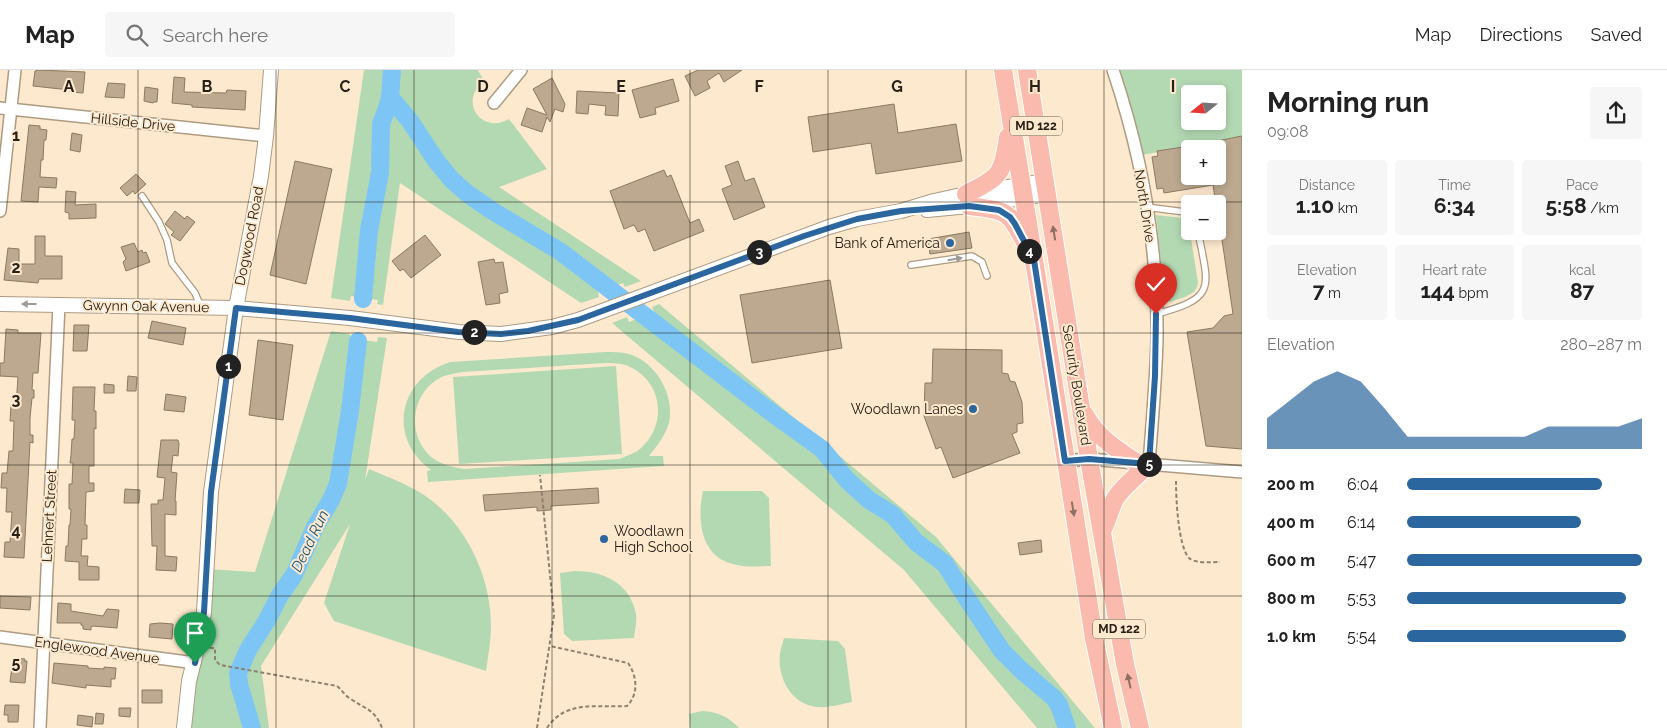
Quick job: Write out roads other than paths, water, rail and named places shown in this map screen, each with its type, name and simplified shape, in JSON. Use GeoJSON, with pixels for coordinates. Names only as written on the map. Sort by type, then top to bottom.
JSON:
{"type":"FeatureCollection","features":[{"type":"Feature","properties":{"kind":"main road","name":"Security Boulevard"},"geometry":{"type":"LineString","coordinates":[[1003,70],[1094,638],[1113,728]]}},
{"type":"Feature","properties":{"kind":"main road","name":"Security Boulevard"},"geometry":{"type":"LineString","coordinates":[[1028,70],[1089,459],[1125,664],[1140,728]]}},
{"type":"Feature","properties":{"kind":"main road"},"geometry":{"type":"LineString","coordinates":[[968,200],[999,174],[1006,157],[1010,117]]}},
{"type":"Feature","properties":{"kind":"main road"},"geometry":{"type":"LineString","coordinates":[[968,200],[999,210],[1010,217],[1034,260]]}},
{"type":"Feature","properties":{"kind":"main road"},"geometry":{"type":"LineString","coordinates":[[1080,406],[1091,426],[1103,439],[1143,464],[1111,507],[1108,520],[1102,529]]}},
{"type":"Feature","properties":{"kind":"street"},"geometry":{"type":"LineString","coordinates":[[0,211],[6,108],[15,70]]}},
{"type":"Feature","properties":{"kind":"street","name":"Dogwood Road"},"geometry":{"type":"LineString","coordinates":[[184,728],[189,681],[195,663],[204,612],[211,492],[236,308],[259,186],[266,136],[271,70]]}},
{"type":"Feature","properties":{"kind":"street"},"geometry":{"type":"LineString","coordinates":[[494,103],[522,70]]}},
{"type":"Feature","properties":{"kind":"street","name":"North Drive"},"geometry":{"type":"LineString","coordinates":[[1113,70],[1130,126],[1146,207],[1154,271],[1156,314],[1155,376],[1143,464]]}},
{"type":"Feature","properties":{"kind":"street","name":"Hillside Drive"},"geometry":{"type":"LineString","coordinates":[[6,108],[266,136]]}},
{"type":"Feature","properties":{"kind":"street","name":"Gwynn Oak Avenue"},"geometry":{"type":"LineString","coordinates":[[0,304],[236,308],[341,317],[458,332],[501,334],[552,327],[578,320],[829,227],[857,219],[1047,188]]}},
{"type":"Feature","properties":{"kind":"street","name":"Lehnert Street"},"geometry":{"type":"LineString","coordinates":[[40,728],[59,304]]}},
{"type":"Feature","properties":{"kind":"street"},"geometry":{"type":"LineString","coordinates":[[1065,461],[1089,459],[1242,472]]}},
{"type":"Feature","properties":{"kind":"street","name":"Englewood Avenue"},"geometry":{"type":"LineString","coordinates":[[0,637],[195,663]]}},
{"type":"Feature","properties":{"kind":"lane"},"geometry":{"type":"LineString","coordinates":[[142,196],[160,222],[167,240],[172,263],[195,293],[201,307]]}},
{"type":"Feature","properties":{"kind":"lane"},"geometry":{"type":"LineString","coordinates":[[1146,207],[1181,211]]}},
{"type":"Feature","properties":{"kind":"lane"},"geometry":{"type":"LineString","coordinates":[[1156,314],[1196,299],[1204,291],[1207,279],[1200,240]]}},
{"type":"Feature","properties":{"kind":"lane"},"geometry":{"type":"LineString","coordinates":[[911,265],[972,256],[982,262],[987,276]]}},
{"type":"Feature","properties":{"kind":"waterway","name":"Dead Run"},"geometry":{"type":"LineString","coordinates":[[363,299],[369,230],[380,173],[381,124],[390,97],[392,70]]}},
{"type":"Feature","properties":{"kind":"waterway"},"geometry":{"type":"LineString","coordinates":[[390,97],[410,121],[437,162],[452,180],[468,194],[561,252],[822,449],[847,480],[869,500],[893,515],[916,542],[945,564],[1002,651],[1054,698],[1059,705],[1067,728]]}},
{"type":"Feature","properties":{"kind":"waterway","name":"Dead Run"},"geometry":{"type":"LineString","coordinates":[[252,728],[239,684],[238,673],[248,650],[294,575],[315,527],[338,484],[350,411],[358,341]]}},
{"type":"Feature","properties":{"kind":"place","name":"Bank of America"},"geometry":{"type":"Point","coordinates":[950,243]}},
{"type":"Feature","properties":{"kind":"place","name":"Woodlawn Lanes"},"geometry":{"type":"Point","coordinates":[973,409]}},
{"type":"Feature","properties":{"kind":"place","name":"Woodlawn High School"},"geometry":{"type":"Point","coordinates":[604,539]}}]}
